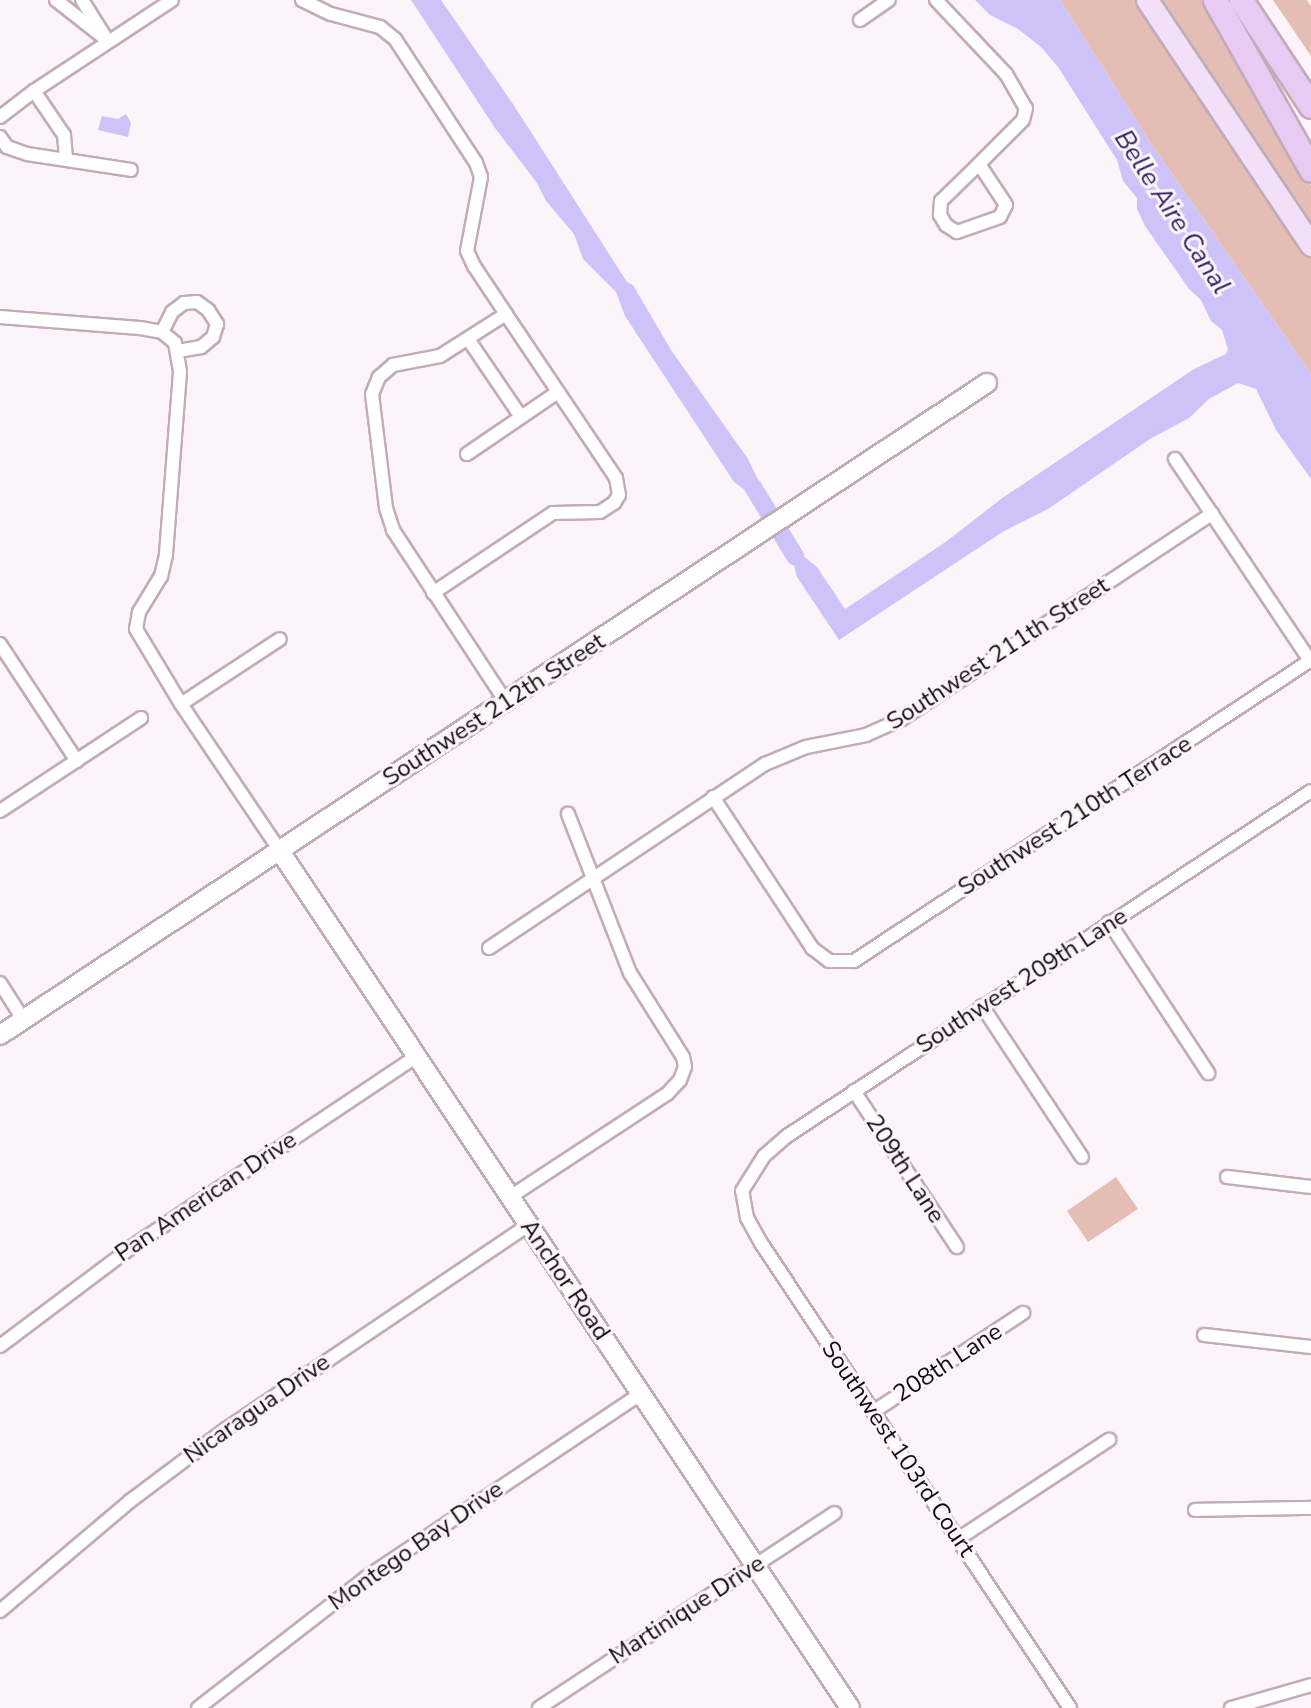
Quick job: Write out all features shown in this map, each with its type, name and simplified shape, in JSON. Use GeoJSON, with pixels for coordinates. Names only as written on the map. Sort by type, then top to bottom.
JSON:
{"type":"FeatureCollection","features":[{"type":"Feature","properties":{"kind":"highway"},"geometry":{"type":"LineString","coordinates":[[1215,0],[1311,170]]}},
{"type":"Feature","properties":{"kind":"highway"},"geometry":{"type":"LineString","coordinates":[[1241,0],[1311,106]]}},
{"type":"Feature","properties":{"kind":"main road"},"geometry":{"type":"LineString","coordinates":[[1147,0],[1311,245]]}},
{"type":"Feature","properties":{"kind":"street"},"geometry":{"type":"LineString","coordinates":[[56,0],[108,41]]}},
{"type":"Feature","properties":{"kind":"street"},"geometry":{"type":"LineString","coordinates":[[82,0],[108,41]]}},
{"type":"Feature","properties":{"kind":"street"},"geometry":{"type":"LineString","coordinates":[[0,117],[34,91],[172,0]]}},
{"type":"Feature","properties":{"kind":"street"},"geometry":{"type":"LineString","coordinates":[[302,0],[331,14],[380,27],[395,39],[416,70],[478,170],[482,184],[467,251],[474,266],[616,478],[619,495],[614,503],[591,514],[562,511],[553,513],[433,593]]}},
{"type":"Feature","properties":{"kind":"street"},"geometry":{"type":"LineString","coordinates":[[860,20],[889,0]]}},
{"type":"Feature","properties":{"kind":"street"},"geometry":{"type":"LineString","coordinates":[[936,0],[1006,74],[1026,108],[1023,120],[941,201],[940,215],[946,225],[957,232],[1000,216],[1006,205],[979,164]]}},
{"type":"Feature","properties":{"kind":"street"},"geometry":{"type":"LineString","coordinates":[[34,91],[64,135],[66,160]]}},
{"type":"Feature","properties":{"kind":"street"},"geometry":{"type":"LineString","coordinates":[[0,137],[7,147],[15,151],[131,170]]}},
{"type":"Feature","properties":{"kind":"street"},"geometry":{"type":"LineString","coordinates":[[162,332],[172,312],[184,303],[197,302],[208,310],[216,324],[213,337],[201,346],[178,351]]}},
{"type":"Feature","properties":{"kind":"street"},"geometry":{"type":"LineString","coordinates":[[506,314],[432,360],[393,365],[379,377],[372,394],[389,520],[433,593],[506,702]]}},
{"type":"Feature","properties":{"kind":"street"},"geometry":{"type":"LineString","coordinates":[[0,317],[162,332],[172,338],[178,351],[179,391],[166,555],[162,576],[135,621],[138,637],[280,851]]}},
{"type":"Feature","properties":{"kind":"street"},"geometry":{"type":"LineString","coordinates":[[468,339],[521,417]]}},
{"type":"Feature","properties":{"kind":"street","name":"Southwest 212th Street"},"geometry":{"type":"LineString","coordinates":[[0,1035],[987,383]]}},
{"type":"Feature","properties":{"kind":"street"},"geometry":{"type":"LineString","coordinates":[[467,454],[558,392]]}},
{"type":"Feature","properties":{"kind":"street"},"geometry":{"type":"LineString","coordinates":[[1175,459],[1310,660]]}},
{"type":"Feature","properties":{"kind":"street","name":"Southwest 211th Street"},"geometry":{"type":"LineString","coordinates":[[489,948],[713,797],[779,757],[866,735],[902,719],[1212,514]]}},
{"type":"Feature","properties":{"kind":"street"},"geometry":{"type":"LineString","coordinates":[[181,704],[280,639]]}},
{"type":"Feature","properties":{"kind":"street"},"geometry":{"type":"LineString","coordinates":[[0,644],[77,761]]}},
{"type":"Feature","properties":{"kind":"street","name":"Southwest 210th Terrace"},"geometry":{"type":"LineString","coordinates":[[713,797],[807,941],[823,958],[836,962],[854,961],[1310,660]]}},
{"type":"Feature","properties":{"kind":"street"},"geometry":{"type":"LineString","coordinates":[[0,811],[141,718]]}},
{"type":"Feature","properties":{"kind":"street","name":"Southwest 209th Lane"},"geometry":{"type":"LineString","coordinates":[[745,1184],[758,1164],[779,1142],[1311,791]]}},
{"type":"Feature","properties":{"kind":"street"},"geometry":{"type":"LineString","coordinates":[[510,1197],[657,1100],[680,1080],[685,1067],[683,1057],[631,974],[568,814]]}},
{"type":"Feature","properties":{"kind":"street","name":"Anchor Road"},"geometry":{"type":"LineString","coordinates":[[280,851],[850,1708]]}},
{"type":"Feature","properties":{"kind":"street"},"geometry":{"type":"LineString","coordinates":[[1109,922],[1208,1073]]}},
{"type":"Feature","properties":{"kind":"street"},"geometry":{"type":"LineString","coordinates":[[0,983],[23,1019]]}},
{"type":"Feature","properties":{"kind":"street"},"geometry":{"type":"LineString","coordinates":[[982,1006],[1082,1157]]}},
{"type":"Feature","properties":{"kind":"street","name":"Pan American Drive"},"geometry":{"type":"LineString","coordinates":[[0,1346],[160,1227],[417,1056]]}},
{"type":"Feature","properties":{"kind":"street","name":"209th Lane"},"geometry":{"type":"LineString","coordinates":[[854,1091],[957,1247]]}},
{"type":"Feature","properties":{"kind":"street"},"geometry":{"type":"LineString","coordinates":[[1227,1177],[1311,1187]]}},
{"type":"Feature","properties":{"kind":"street","name":"Southwest 103rd Court"},"geometry":{"type":"LineString","coordinates":[[745,1184],[742,1201],[750,1224],[1070,1708]]}},
{"type":"Feature","properties":{"kind":"street","name":"Nicaragua Drive"},"geometry":{"type":"LineString","coordinates":[[0,1611],[130,1501],[205,1445],[528,1225]]}},
{"type":"Feature","properties":{"kind":"street","name":"208th Lane"},"geometry":{"type":"LineString","coordinates":[[873,1412],[1023,1313]]}},
{"type":"Feature","properties":{"kind":"street"},"geometry":{"type":"LineString","coordinates":[[1204,1335],[1311,1347]]}},
{"type":"Feature","properties":{"kind":"street","name":"Montego Bay Drive"},"geometry":{"type":"LineString","coordinates":[[198,1708],[367,1577],[642,1393]]}},
{"type":"Feature","properties":{"kind":"street"},"geometry":{"type":"LineString","coordinates":[[958,1539],[1109,1440]]}},
{"type":"Feature","properties":{"kind":"street"},"geometry":{"type":"LineString","coordinates":[[1195,1510],[1311,1508]]}},
{"type":"Feature","properties":{"kind":"street","name":"Martinique Drive"},"geometry":{"type":"LineString","coordinates":[[539,1708],[835,1513]]}},
{"type":"Feature","properties":{"kind":"street"},"geometry":{"type":"LineString","coordinates":[[1231,1708],[1311,1685]]}},
{"type":"Feature","properties":{"kind":"shaded area"},"geometry":{"type":"Polygon","coordinates":[[[1060,0],[1136,0],[1311,259],[1311,374],[1150,142],[1060,0]]]}},
{"type":"Feature","properties":{"kind":"shaded area"},"geometry":{"type":"Polygon","coordinates":[[[1157,0],[1205,0],[1311,186],[1311,226],[1157,0]]]}},
{"type":"Feature","properties":{"kind":"shaded area"},"geometry":{"type":"Polygon","coordinates":[[[1273,0],[1307,0],[1311,6],[1311,56],[1273,0]]]}},
{"type":"Feature","properties":{"kind":"shaded area"},"geometry":{"type":"Polygon","coordinates":[[[1116,1177],[1138,1209],[1088,1242],[1067,1211],[1116,1177]]]}},
{"type":"Feature","properties":{"kind":"water"},"geometry":{"type":"Polygon","coordinates":[[[411,0],[441,0],[513,104],[627,282],[633,285],[671,350],[748,459],[770,505],[763,510],[753,496],[734,482],[625,316],[616,292],[583,259],[574,234],[546,201],[537,183],[495,128],[411,0]]]}},
{"type":"Feature","properties":{"kind":"water","name":"Belle Aire Canal"},"geometry":{"type":"Polygon","coordinates":[[[975,0],[1060,0],[1150,142],[1311,374],[1311,479],[1276,430],[1256,389],[1238,383],[1209,399],[1189,418],[1150,439],[1048,509],[1004,531],[839,640],[797,577],[792,557],[780,539],[786,535],[796,550],[817,567],[845,609],[947,541],[1001,499],[1194,369],[1226,354],[1228,349],[1222,330],[1211,321],[1201,300],[1189,289],[1145,226],[1137,209],[1137,198],[1123,181],[1117,160],[1058,67],[1041,47],[1018,29],[990,15],[975,0]]]}},
{"type":"Feature","properties":{"kind":"water"},"geometry":{"type":"Polygon","coordinates":[[[126,114],[131,123],[128,137],[98,130],[102,116],[118,119],[126,114]]]}},
{"type":"Feature","properties":{"kind":"waterway"},"geometry":{"type":"LineString","coordinates":[[753,487],[795,556]]}}]}
